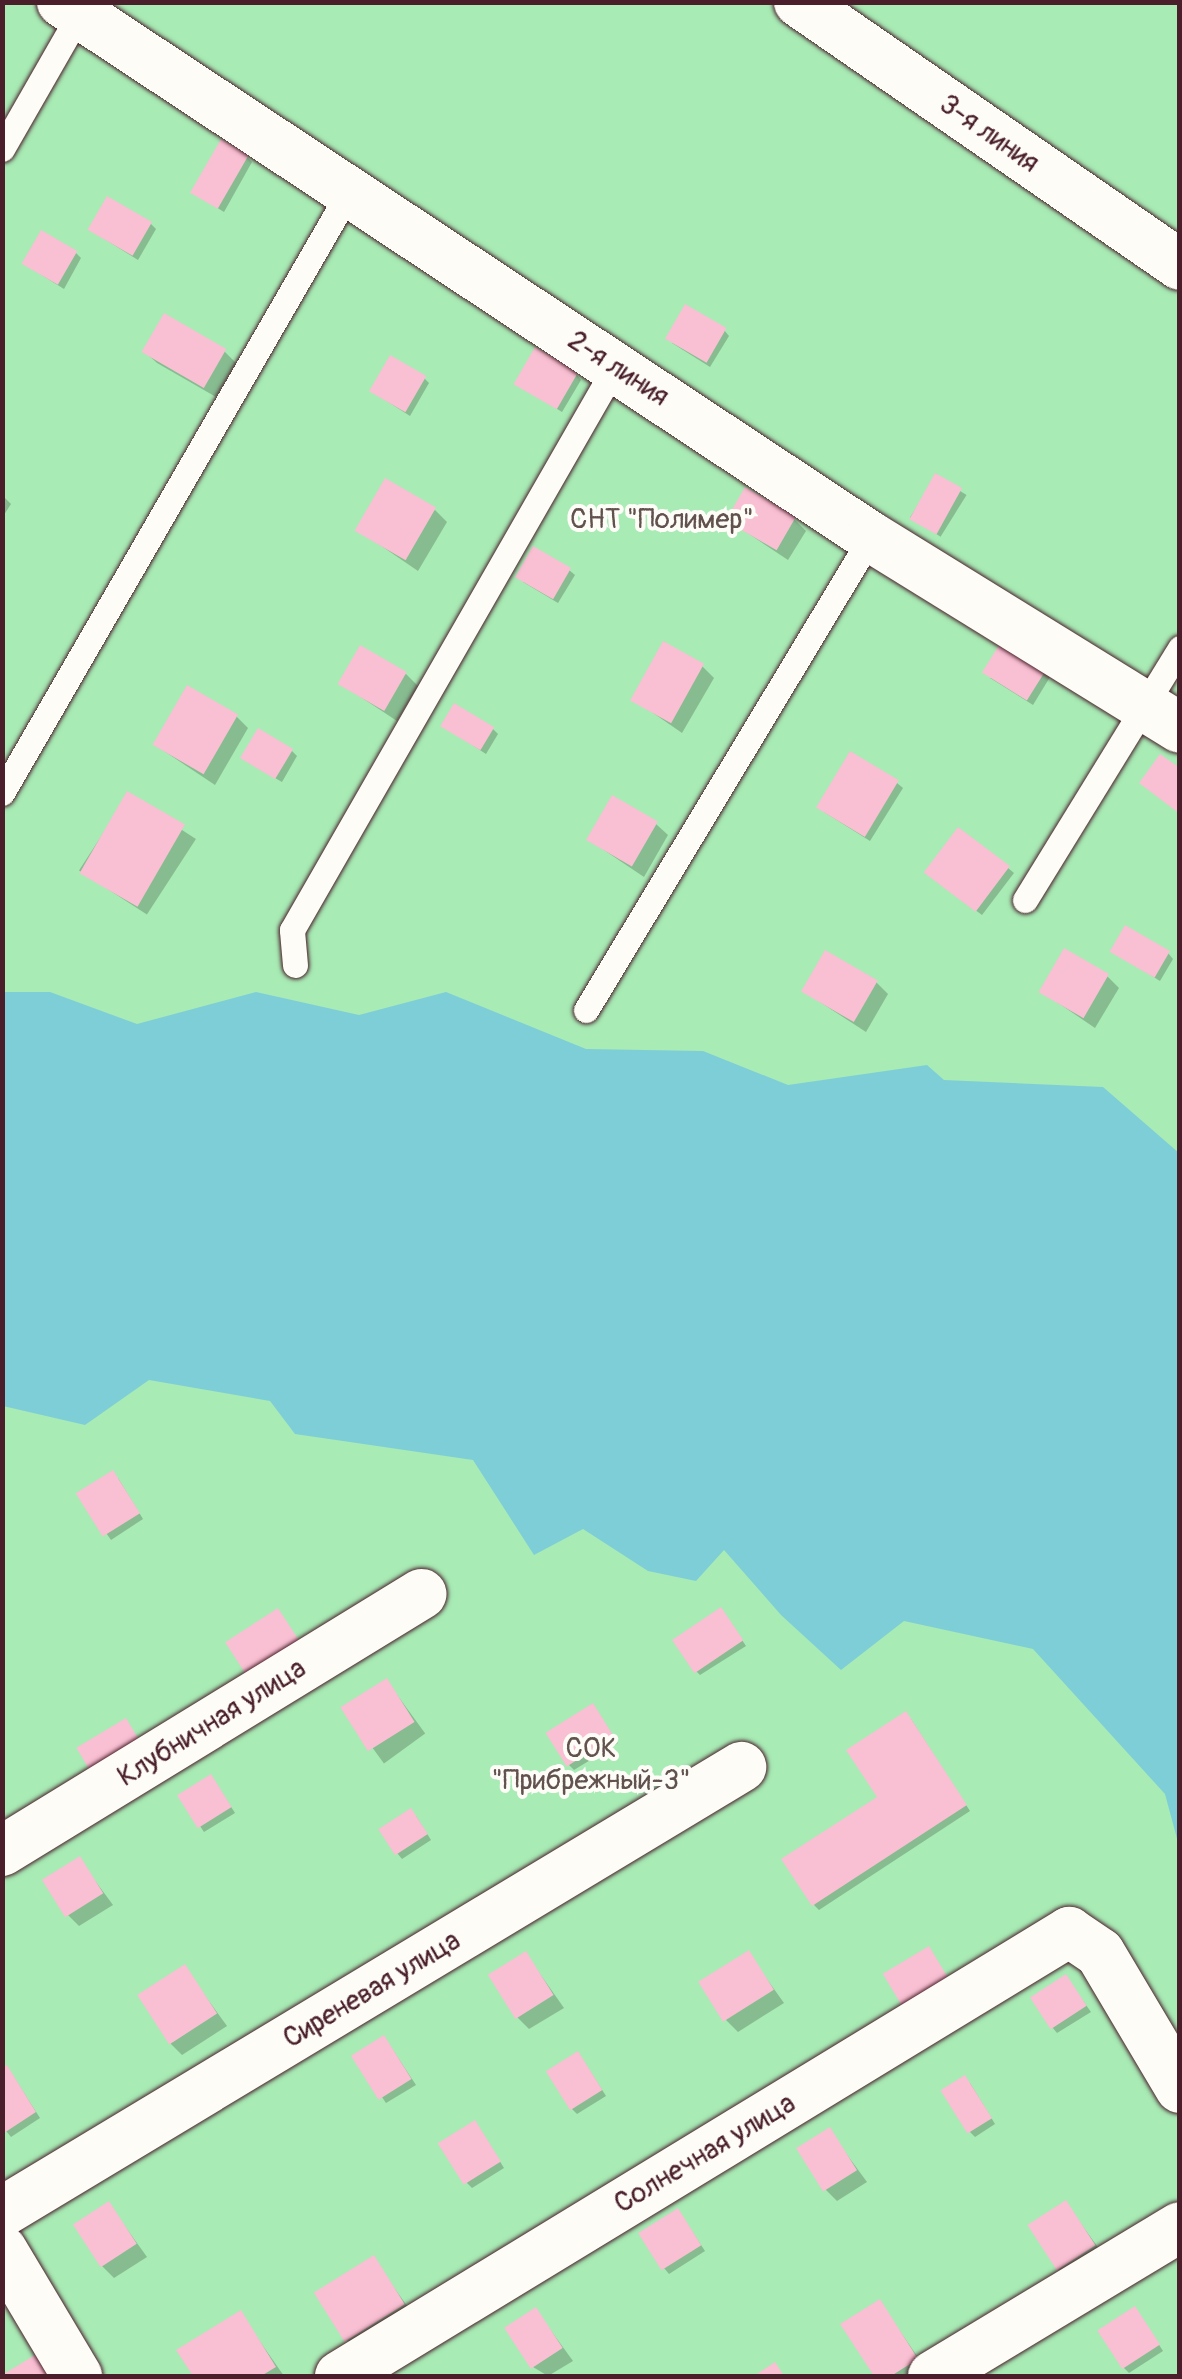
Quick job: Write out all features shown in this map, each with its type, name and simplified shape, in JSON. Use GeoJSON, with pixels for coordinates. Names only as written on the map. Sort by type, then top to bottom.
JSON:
{"type":"FeatureCollection","features":[{"type":"Feature","properties":{"kind":"street","name":"3-я линия"},"geometry":{"type":"LineString","coordinates":[[799,2],[1180,264]]}},
{"type":"Feature","properties":{"kind":"street","name":"2-я линия"},"geometry":{"type":"LineString","coordinates":[[76,7],[871,536],[1162,716]]}},
{"type":"Feature","properties":{"kind":"street","name":"Клубничная улица"},"geometry":{"type":"LineString","coordinates":[[2,1851],[421,1594]]}},
{"type":"Feature","properties":{"kind":"street","name":"Сиреневая улица"},"geometry":{"type":"LineString","coordinates":[[2,2212],[741,1767]]}},
{"type":"Feature","properties":{"kind":"street","name":"Солнечная улица"},"geometry":{"type":"LineString","coordinates":[[340,2376],[1069,1932],[1100,1953],[1180,2088]]}},
{"type":"Feature","properties":{"kind":"street"},"geometry":{"type":"LineString","coordinates":[[933,2376],[1180,2227]]}},
{"type":"Feature","properties":{"kind":"street"},"geometry":{"type":"LineString","coordinates":[[2,2250],[77,2376]]}},
{"type":"Feature","properties":{"kind":"lane"},"geometry":{"type":"LineString","coordinates":[[2,149],[76,7]]}},
{"type":"Feature","properties":{"kind":"lane"},"geometry":{"type":"LineString","coordinates":[[2,793],[349,192]]}},
{"type":"Feature","properties":{"kind":"lane"},"geometry":{"type":"LineString","coordinates":[[295,966],[292,930],[615,367]]}},
{"type":"Feature","properties":{"kind":"lane"},"geometry":{"type":"LineString","coordinates":[[586,1010],[871,536]]}},
{"type":"Feature","properties":{"kind":"lane"},"geometry":{"type":"LineString","coordinates":[[1025,900],[1162,716],[1180,648]]}},
{"type":"Feature","properties":{"kind":"green space"},"geometry":{"type":"Polygon","coordinates":[[[3,3],[1179,3],[1179,2376],[3,2376],[3,3]]]}},
{"type":"Feature","properties":{"kind":"water"},"geometry":{"type":"Polygon","coordinates":[[[3,992],[50,992],[137,1024],[256,992],[359,1015],[446,992],[586,1049],[703,1051],[788,1085],[927,1065],[944,1080],[1103,1087],[1179,1153],[1179,1846],[1165,1794],[1033,1649],[904,1621],[841,1670],[781,1615],[724,1550],[696,1581],[648,1571],[583,1529],[534,1555],[473,1460],[295,1434],[270,1401],[149,1380],[85,1425],[3,1406],[3,992]]]}},
{"type":"Feature","properties":{"kind":"building"},"geometry":{"type":"Polygon","coordinates":[[[221,139],[249,155],[218,209],[190,193],[221,139]]]}},
{"type":"Feature","properties":{"kind":"building"},"geometry":{"type":"Polygon","coordinates":[[[107,196],[152,222],[133,256],[88,230],[107,196]]]}},
{"type":"Feature","properties":{"kind":"building"},"geometry":{"type":"Polygon","coordinates":[[[41,230],[77,251],[58,285],[22,264],[41,230]]]}},
{"type":"Feature","properties":{"kind":"building"},"geometry":{"type":"Polygon","coordinates":[[[685,304],[727,328],[707,363],[665,339],[685,304]]]}},
{"type":"Feature","properties":{"kind":"building"},"geometry":{"type":"Polygon","coordinates":[[[164,313],[226,349],[204,388],[142,352],[164,313]]]}},
{"type":"Feature","properties":{"kind":"building"},"geometry":{"type":"Polygon","coordinates":[[[535,347],[578,372],[557,409],[514,384],[535,347]]]}},
{"type":"Feature","properties":{"kind":"building"},"geometry":{"type":"Polygon","coordinates":[[[390,355],[426,376],[405,412],[369,391],[390,355]]]}},
{"type":"Feature","properties":{"kind":"building"},"geometry":{"type":"Polygon","coordinates":[[[935,473],[962,488],[936,534],[909,519],[935,473]]]}},
{"type":"Feature","properties":{"kind":"building"},"geometry":{"type":"Polygon","coordinates":[[[385,478],[436,508],[406,560],[354,531],[385,478]]]}},
{"type":"Feature","properties":{"kind":"building"},"geometry":{"type":"Polygon","coordinates":[[[745,487],[796,516],[777,550],[726,521],[745,487]]]}},
{"type":"Feature","properties":{"kind":"building"},"geometry":{"type":"Polygon","coordinates":[[[533,546],[571,568],[553,599],[515,577],[533,546]]]}},
{"type":"Feature","properties":{"kind":"building"},"geometry":{"type":"Polygon","coordinates":[[[663,641],[704,664],[671,723],[630,700],[663,641]]]}},
{"type":"Feature","properties":{"kind":"building"},"geometry":{"type":"Polygon","coordinates":[[[1001,642],[1046,670],[1027,701],[982,673],[1001,642]]]}},
{"type":"Feature","properties":{"kind":"building"},"geometry":{"type":"Polygon","coordinates":[[[360,645],[407,672],[384,711],[338,684],[360,645]]]}},
{"type":"Feature","properties":{"kind":"building"},"geometry":{"type":"Polygon","coordinates":[[[187,685],[238,714],[204,774],[152,745],[187,685]]]}},
{"type":"Feature","properties":{"kind":"building"},"geometry":{"type":"Polygon","coordinates":[[[454,703],[494,727],[480,750],[440,726],[454,703]]]}},
{"type":"Feature","properties":{"kind":"building"},"geometry":{"type":"Polygon","coordinates":[[[258,728],[293,749],[275,779],[240,758],[258,728]]]}},
{"type":"Feature","properties":{"kind":"building"},"geometry":{"type":"Polygon","coordinates":[[[850,751],[899,780],[865,837],[816,808],[850,751]]]}},
{"type":"Feature","properties":{"kind":"building"},"geometry":{"type":"Polygon","coordinates":[[[1160,754],[1180,768],[1180,814],[1139,783],[1160,754]]]}},
{"type":"Feature","properties":{"kind":"building"},"geometry":{"type":"Polygon","coordinates":[[[127,791],[185,824],[138,907],[80,873],[127,791]]]}},
{"type":"Feature","properties":{"kind":"building"},"geometry":{"type":"Polygon","coordinates":[[[612,795],[658,822],[632,867],[586,840],[612,795]]]}},
{"type":"Feature","properties":{"kind":"building"},"geometry":{"type":"Polygon","coordinates":[[[958,827],[1010,866],[976,912],[924,873],[958,827]]]}},
{"type":"Feature","properties":{"kind":"building"},"geometry":{"type":"Polygon","coordinates":[[[1125,925],[1170,951],[1155,978],[1110,952],[1125,925]]]}},
{"type":"Feature","properties":{"kind":"building"},"geometry":{"type":"Polygon","coordinates":[[[1064,948],[1109,974],[1084,1018],[1038,992],[1064,948]]]}},
{"type":"Feature","properties":{"kind":"building"},"geometry":{"type":"Polygon","coordinates":[[[825,950],[878,980],[854,1022],[801,992],[825,950]]]}},
{"type":"Feature","properties":{"kind":"building"},"geometry":{"type":"Polygon","coordinates":[[[113,1470],[140,1513],[103,1537],[76,1493],[113,1470]]]}},
{"type":"Feature","properties":{"kind":"building"},"geometry":{"type":"Polygon","coordinates":[[[721,1607],[743,1640],[694,1673],[672,1640],[721,1607]]]}},
{"type":"Feature","properties":{"kind":"building"},"geometry":{"type":"Polygon","coordinates":[[[278,1608],[301,1644],[249,1678],[225,1642],[278,1608]]]}},
{"type":"Feature","properties":{"kind":"building"},"geometry":{"type":"Polygon","coordinates":[[[387,1678],[415,1722],[368,1751],[340,1707],[387,1678]]]}},
{"type":"Feature","properties":{"kind":"building"},"geometry":{"type":"Polygon","coordinates":[[[593,1703],[614,1737],[567,1767],[546,1733],[593,1703]]]}},
{"type":"Feature","properties":{"kind":"building"},"geometry":{"type":"Polygon","coordinates":[[[906,1711],[967,1805],[812,1906],[781,1859],[877,1797],[846,1750],[906,1711]]]}},
{"type":"Feature","properties":{"kind":"building"},"geometry":{"type":"Polygon","coordinates":[[[126,1718],[140,1741],[90,1771],[76,1748],[126,1718]]]}},
{"type":"Feature","properties":{"kind":"building"},"geometry":{"type":"Polygon","coordinates":[[[211,1774],[232,1807],[198,1828],[177,1795],[211,1774]]]}},
{"type":"Feature","properties":{"kind":"building"},"geometry":{"type":"Polygon","coordinates":[[[411,1808],[428,1834],[395,1855],[378,1829],[411,1808]]]}},
{"type":"Feature","properties":{"kind":"building"},"geometry":{"type":"Polygon","coordinates":[[[80,1856],[103,1893],[65,1917],[42,1880],[80,1856]]]}},
{"type":"Feature","properties":{"kind":"building"},"geometry":{"type":"Polygon","coordinates":[[[929,1946],[952,1984],[905,2012],[883,1974],[929,1946]]]}},
{"type":"Feature","properties":{"kind":"building"},"geometry":{"type":"Polygon","coordinates":[[[749,1950],[774,1990],[723,2022],[698,1982],[749,1950]]]}},
{"type":"Feature","properties":{"kind":"building"},"geometry":{"type":"Polygon","coordinates":[[[526,1951],[554,1995],[515,2019],[488,1975],[526,1951]]]}},
{"type":"Feature","properties":{"kind":"building"},"geometry":{"type":"Polygon","coordinates":[[[185,1964],[217,2013],[169,2045],[137,1995],[185,1964]]]}},
{"type":"Feature","properties":{"kind":"building"},"geometry":{"type":"Polygon","coordinates":[[[1066,1974],[1087,2006],[1051,2029],[1030,1997],[1066,1974]]]}},
{"type":"Feature","properties":{"kind":"building"},"geometry":{"type":"Polygon","coordinates":[[[384,2035],[412,2079],[378,2100],[351,2056],[384,2035]]]}},
{"type":"Feature","properties":{"kind":"building"},"geometry":{"type":"Polygon","coordinates":[[[578,2051],[602,2090],[570,2110],[546,2071],[578,2051]]]}},
{"type":"Feature","properties":{"kind":"building"},"geometry":{"type":"Polygon","coordinates":[[[7,2065],[36,2112],[4,2133],[2,2068],[7,2065]]]}},
{"type":"Feature","properties":{"kind":"building"},"geometry":{"type":"Polygon","coordinates":[[[965,2075],[992,2118],[967,2134],[940,2090],[965,2075]]]}},
{"type":"Feature","properties":{"kind":"building"},"geometry":{"type":"Polygon","coordinates":[[[475,2120],[501,2162],[464,2185],[438,2143],[475,2120]]]}},
{"type":"Feature","properties":{"kind":"building"},"geometry":{"type":"Polygon","coordinates":[[[830,2127],[857,2170],[823,2191],[796,2148],[830,2127]]]}},
{"type":"Feature","properties":{"kind":"building"},"geometry":{"type":"Polygon","coordinates":[[[1066,2200],[1095,2245],[1057,2270],[1027,2225],[1066,2200]]]}},
{"type":"Feature","properties":{"kind":"building"},"geometry":{"type":"Polygon","coordinates":[[[109,2201],[137,2244],[101,2267],[73,2224],[109,2201]]]}},
{"type":"Feature","properties":{"kind":"building"},"geometry":{"type":"Polygon","coordinates":[[[678,2208],[701,2245],[661,2270],[638,2233],[678,2208]]]}},
{"type":"Feature","properties":{"kind":"building"},"geometry":{"type":"Polygon","coordinates":[[[374,2255],[405,2304],[345,2342],[314,2293],[374,2255]]]}},
{"type":"Feature","properties":{"kind":"building"},"geometry":{"type":"Polygon","coordinates":[[[880,2299],[918,2359],[891,2376],[874,2376],[840,2324],[880,2299]]]}},
{"type":"Feature","properties":{"kind":"building"},"geometry":{"type":"Polygon","coordinates":[[[1135,2306],[1160,2345],[1122,2369],[1097,2331],[1135,2306]]]}},
{"type":"Feature","properties":{"kind":"building"},"geometry":{"type":"Polygon","coordinates":[[[536,2307],[563,2348],[531,2369],[504,2328],[536,2307]]]}},
{"type":"Feature","properties":{"kind":"building"},"geometry":{"type":"Polygon","coordinates":[[[241,2310],[276,2367],[261,2376],[193,2376],[176,2350],[241,2310]]]}},
{"type":"Feature","properties":{"kind":"building"},"geometry":{"type":"Polygon","coordinates":[[[40,2352],[56,2376],[2,2376],[2,2375],[40,2352]]]}},
{"type":"Feature","properties":{"kind":"building"},"geometry":{"type":"Polygon","coordinates":[[[775,2362],[784,2376],[754,2376],[775,2362]]]}},
{"type":"Feature","properties":{"kind":"park label","name":"СНТ \"Полимер\""},"geometry":{"type":"Point","coordinates":[662,520]}},
{"type":"Feature","properties":{"kind":"park label","name":"СОК \"Прибрежный-3\""},"geometry":{"type":"Point","coordinates":[591,1765]}}]}
